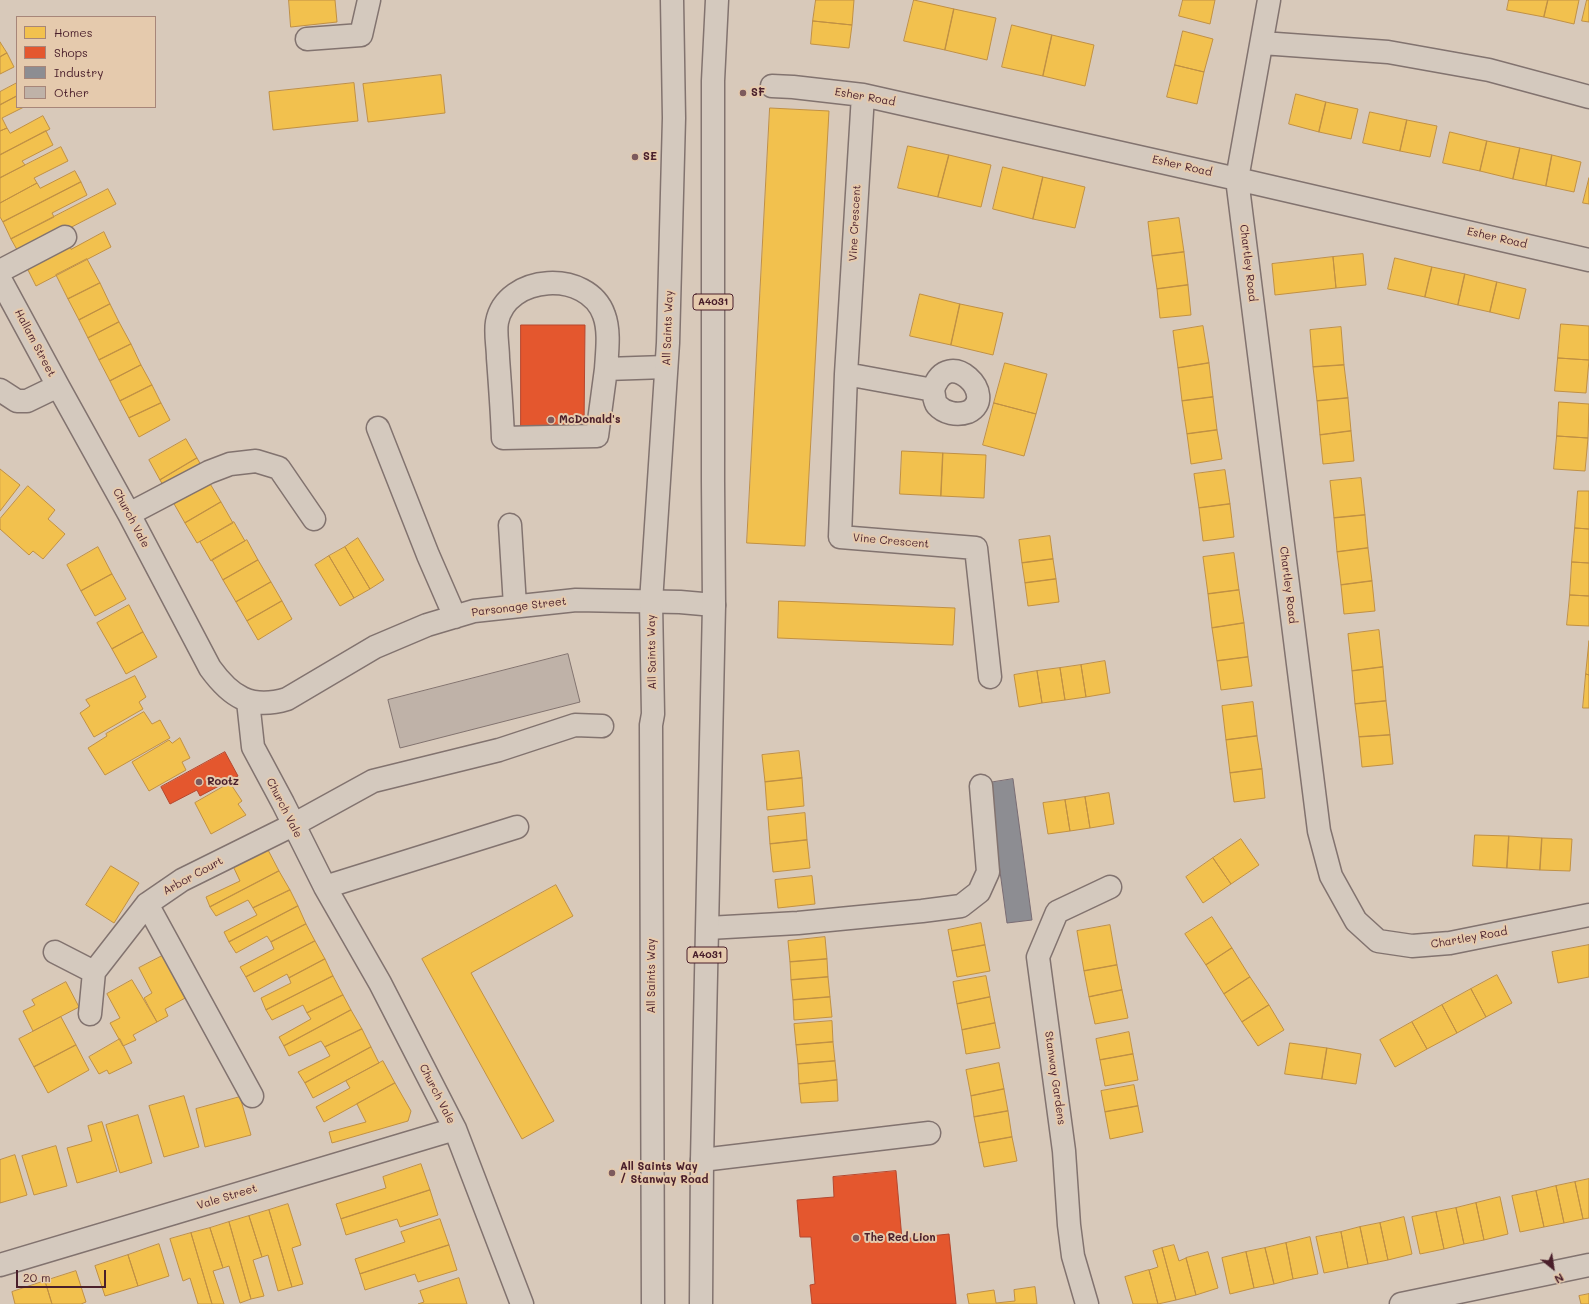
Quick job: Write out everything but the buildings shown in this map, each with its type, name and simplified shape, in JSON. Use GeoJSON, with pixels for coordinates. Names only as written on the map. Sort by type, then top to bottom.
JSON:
{"type":"FeatureCollection","features":[{"type":"Feature","properties":{"kind":"main road"},"geometry":{"type":"LineString","coordinates":[[307,39],[362,35],[369,0]]}},
{"type":"Feature","properties":{"kind":"main road","name":"All Saints Way"},"geometry":{"type":"LineString","coordinates":[[653,1304],[651,724],[653,714],[651,602],[666,367],[674,118],[672,0]]}},
{"type":"Feature","properties":{"kind":"main road","name":"A4031"},"geometry":{"type":"LineString","coordinates":[[701,1304],[702,1160],[714,605],[713,81],[717,0]]}},
{"type":"Feature","properties":{"kind":"main road","name":"Chartley Road"},"geometry":{"type":"LineString","coordinates":[[1269,0],[1237,178],[1319,831],[1331,876],[1356,921],[1378,941],[1412,946],[1450,943],[1589,915]]}},
{"type":"Feature","properties":{"kind":"main road"},"geometry":{"type":"LineString","coordinates":[[1262,43],[1388,52],[1489,70],[1589,97]]}},
{"type":"Feature","properties":{"kind":"main road","name":"Esher Road"},"geometry":{"type":"LineString","coordinates":[[772,86],[863,95],[1237,178],[1589,260]]}},
{"type":"Feature","properties":{"kind":"main road","name":"Vine Crescent"},"geometry":{"type":"LineString","coordinates":[[863,95],[846,374],[840,537],[976,548],[990,677]]}},
{"type":"Feature","properties":{"kind":"main road"},"geometry":{"type":"LineString","coordinates":[[0,271],[65,237]]}},
{"type":"Feature","properties":{"kind":"main road","name":"Hallam Street"},"geometry":{"type":"LineString","coordinates":[[0,279],[58,386]]}},
{"type":"Feature","properties":{"kind":"main road"},"geometry":{"type":"LineString","coordinates":[[554,284],[571,285],[594,299],[604,314],[607,334],[606,369],[597,436],[503,438],[497,322],[508,299],[517,293],[534,286],[554,284]]}},
{"type":"Feature","properties":{"kind":"main road"},"geometry":{"type":"LineString","coordinates":[[606,369],[666,367]]}},
{"type":"Feature","properties":{"kind":"main road"},"geometry":{"type":"LineString","coordinates":[[846,374],[933,390]]}},
{"type":"Feature","properties":{"kind":"main road"},"geometry":{"type":"LineString","coordinates":[[0,390],[18,401],[27,401],[58,386]]}},
{"type":"Feature","properties":{"kind":"main road","name":"Church Vale"},"geometry":{"type":"LineString","coordinates":[[58,386],[129,514],[210,668],[219,681],[231,693],[248,701],[252,748],[283,803],[325,887],[380,984],[455,1129],[522,1304]]}},
{"type":"Feature","properties":{"kind":"main road"},"geometry":{"type":"LineString","coordinates":[[378,428],[425,548],[455,617]]}},
{"type":"Feature","properties":{"kind":"main road"},"geometry":{"type":"LineString","coordinates":[[129,514],[208,472],[230,464],[256,461],[279,468],[314,519]]}},
{"type":"Feature","properties":{"kind":"main road"},"geometry":{"type":"LineString","coordinates":[[510,525],[515,606]]}},
{"type":"Feature","properties":{"kind":"main road","name":"Parsonage Street"},"geometry":{"type":"LineString","coordinates":[[248,701],[276,702],[287,699],[375,647],[427,625],[474,611],[576,600],[680,602],[714,605]]}},
{"type":"Feature","properties":{"kind":"main road","name":"Arbor Court"},"geometry":{"type":"LineString","coordinates":[[94,972],[146,904],[182,880],[293,825],[373,781],[499,750],[575,725],[602,726]]}},
{"type":"Feature","properties":{"kind":"main road"},"geometry":{"type":"LineString","coordinates":[[708,928],[798,923],[961,906],[979,892],[988,872],[981,786]]}},
{"type":"Feature","properties":{"kind":"main road"},"geometry":{"type":"LineString","coordinates":[[325,887],[517,827]]}},
{"type":"Feature","properties":{"kind":"main road","name":"Stanway Gardens"},"geometry":{"type":"LineString","coordinates":[[1087,1304],[1073,1256],[1064,1151],[1038,956],[1057,912],[1110,886]]}},
{"type":"Feature","properties":{"kind":"main road"},"geometry":{"type":"LineString","coordinates":[[146,904],[252,1096]]}},
{"type":"Feature","properties":{"kind":"main road"},"geometry":{"type":"LineString","coordinates":[[55,952],[94,972],[90,1014]]}},
{"type":"Feature","properties":{"kind":"main road","name":"Vale Street"},"geometry":{"type":"LineString","coordinates":[[0,1265],[455,1129]]}},
{"type":"Feature","properties":{"kind":"main road"},"geometry":{"type":"LineString","coordinates":[[702,1160],[929,1133]]}},
{"type":"Feature","properties":{"kind":"main road"},"geometry":{"type":"LineString","coordinates":[[1401,1304],[1589,1265]]}},
{"type":"Feature","properties":{"kind":"place","name":"SF"},"geometry":{"type":"Point","coordinates":[743,93]}},
{"type":"Feature","properties":{"kind":"place","name":"SE"},"geometry":{"type":"Point","coordinates":[635,157]}},
{"type":"Feature","properties":{"kind":"place","name":"McDonald's"},"geometry":{"type":"Point","coordinates":[551,420]}},
{"type":"Feature","properties":{"kind":"place","name":"Rootz"},"geometry":{"type":"Point","coordinates":[199,782]}},
{"type":"Feature","properties":{"kind":"place","name":"All Saints Way / Stanway Road"},"geometry":{"type":"Point","coordinates":[612,1173]}},
{"type":"Feature","properties":{"kind":"place","name":"The Red Lion"},"geometry":{"type":"Point","coordinates":[856,1238]}}]}
